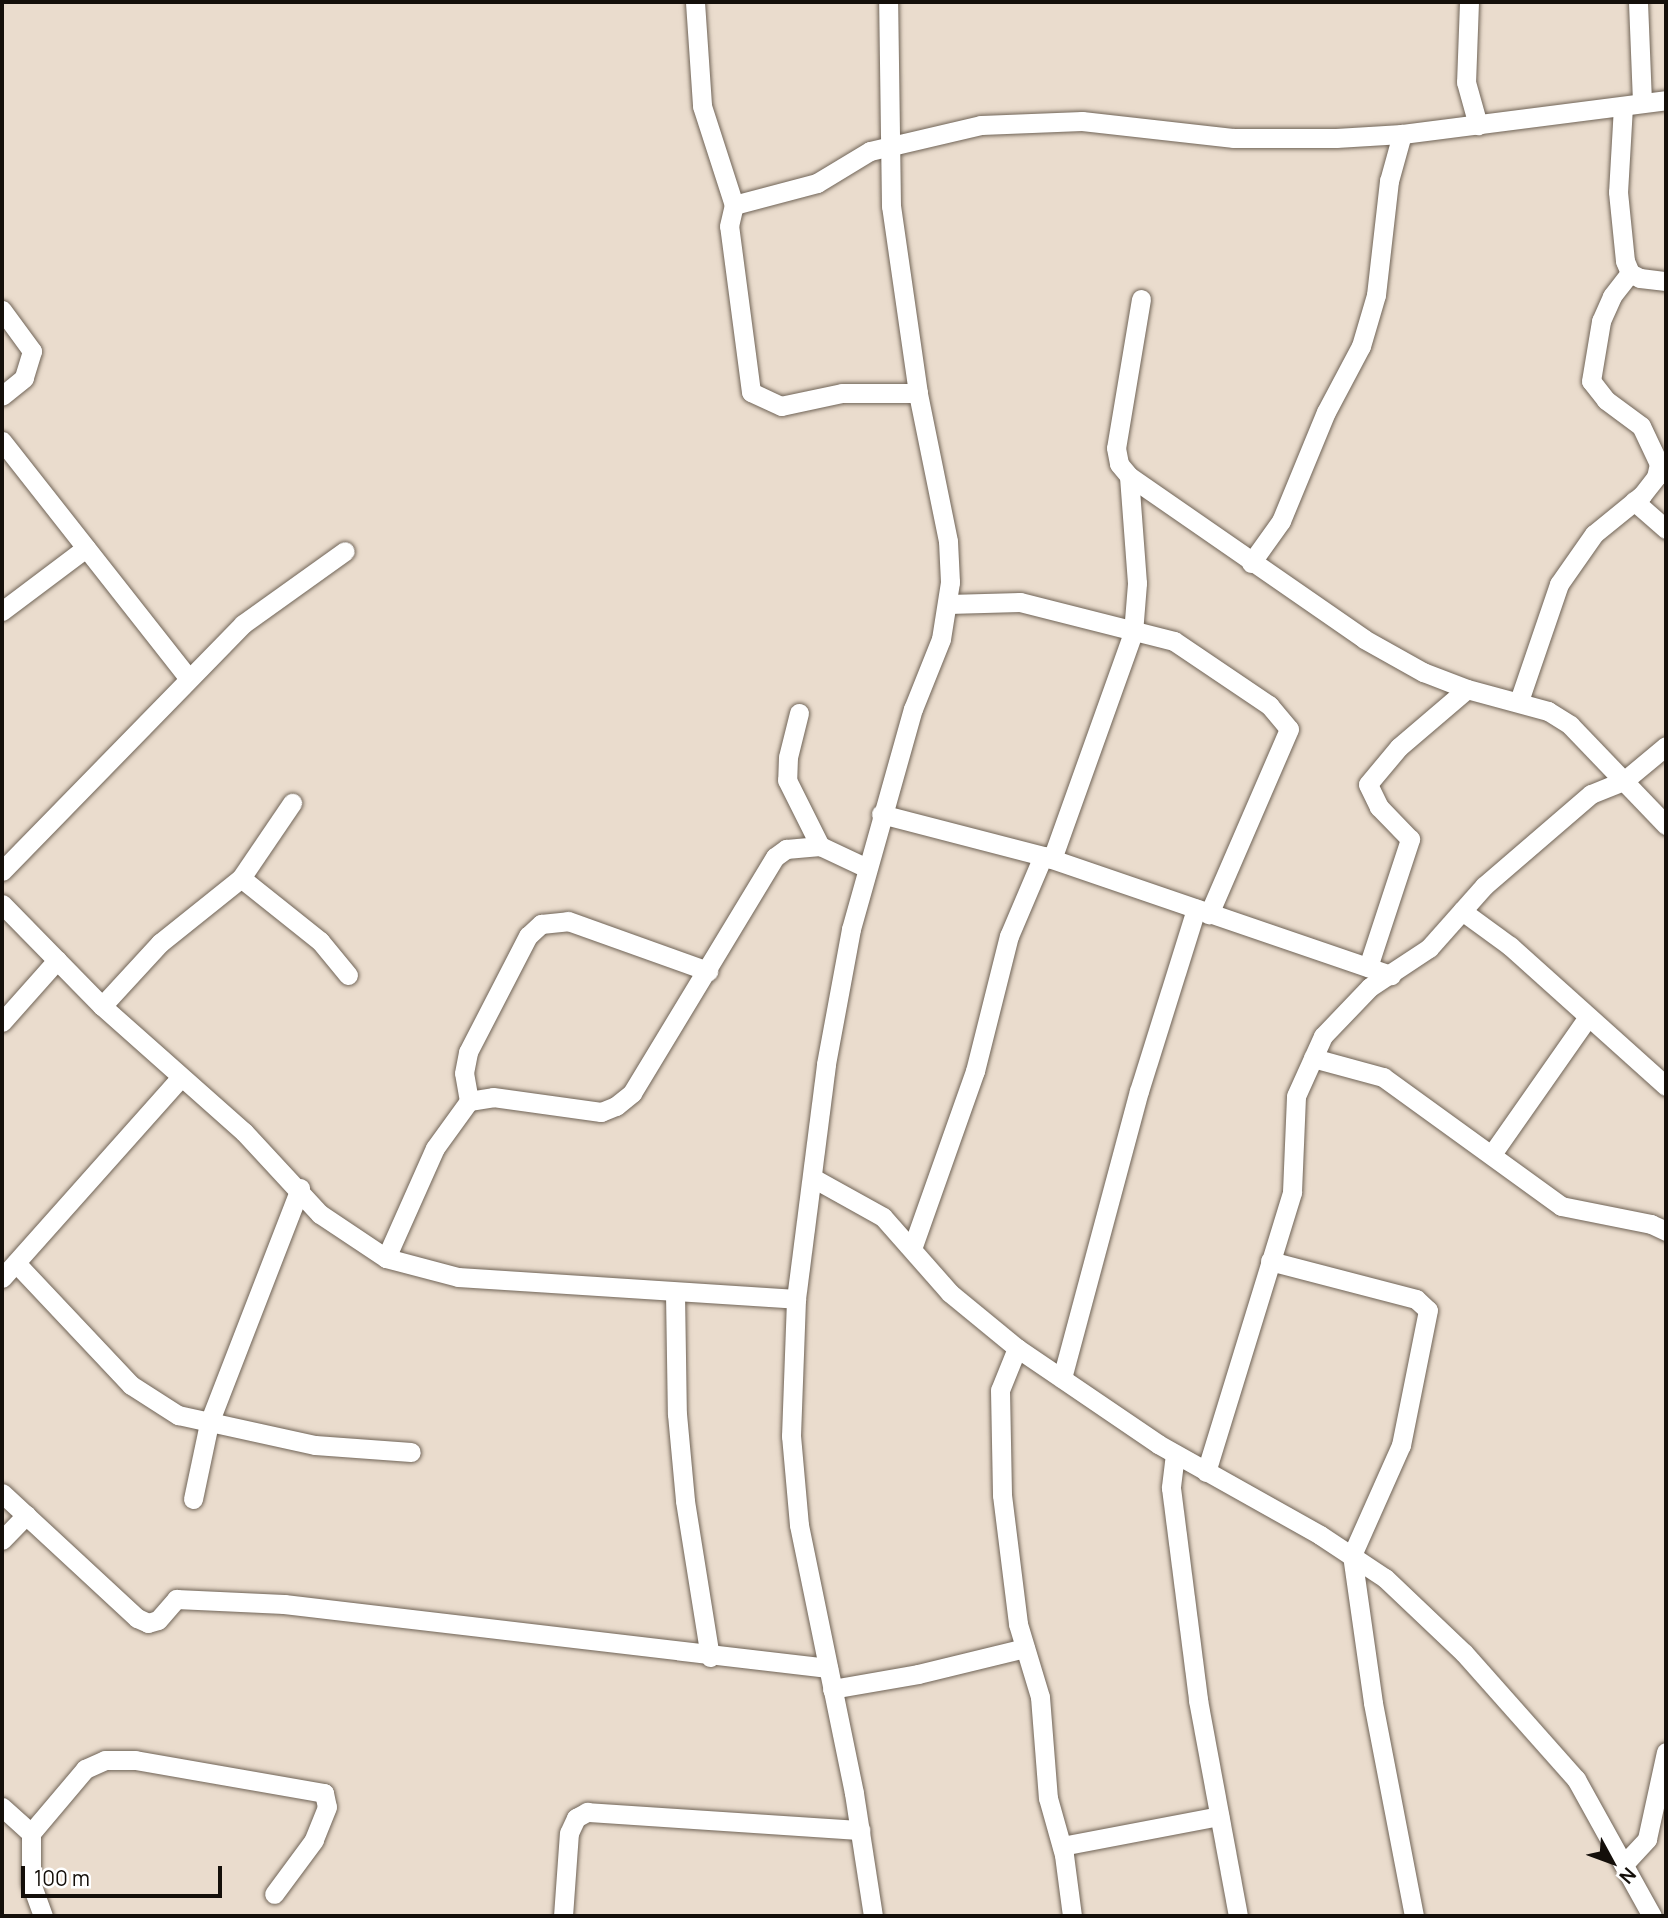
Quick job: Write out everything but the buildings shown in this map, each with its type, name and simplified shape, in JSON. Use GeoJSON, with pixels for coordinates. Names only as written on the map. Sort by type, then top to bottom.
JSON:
{"type":"FeatureCollection","features":[{"type":"Feature","properties":{"kind":"street"},"geometry":{"type":"LineString","coordinates":[[695,2],[702,106],[734,205],[729,226],[751,392],[763,402],[781,406],[842,393],[918,393]]}},
{"type":"Feature","properties":{"kind":"street"},"geometry":{"type":"LineString","coordinates":[[873,1916],[860,1830],[793,1481],[796,1299],[826,1064],[881,814],[913,709],[941,639],[948,604],[948,541],[918,393],[891,206],[888,146],[888,2]]}},
{"type":"Feature","properties":{"kind":"street"},"geometry":{"type":"LineString","coordinates":[[1469,2],[1466,82],[1478,125]]}},
{"type":"Feature","properties":{"kind":"street"},"geometry":{"type":"LineString","coordinates":[[1519,701],[1559,584],[1594,534],[1634,501],[1656,477],[1659,464],[1641,426],[1606,400],[1591,381],[1601,321],[1612,296],[1630,273],[1618,192],[1632,105],[1638,2]]}},
{"type":"Feature","properties":{"kind":"street"},"geometry":{"type":"LineString","coordinates":[[734,205],[817,183],[870,151],[981,125],[1060,122],[1134,125],[1234,138],[1402,134],[1666,100]]}},
{"type":"Feature","properties":{"kind":"street"},"geometry":{"type":"LineString","coordinates":[[1251,563],[1281,521],[1326,412],[1361,346],[1376,295],[1389,181],[1402,134]]}},
{"type":"Feature","properties":{"kind":"street"},"geometry":{"type":"LineString","coordinates":[[1630,273],[1666,281]]}},
{"type":"Feature","properties":{"kind":"street"},"geometry":{"type":"LineString","coordinates":[[1141,299],[1116,448],[1119,464],[1129,476],[1364,639],[1467,689],[1519,701],[1570,725],[1606,767],[1625,780],[1666,825]]}},
{"type":"Feature","properties":{"kind":"street"},"geometry":{"type":"LineString","coordinates":[[2,310],[32,351],[24,378],[2,397]]}},
{"type":"Feature","properties":{"kind":"street"},"geometry":{"type":"LineString","coordinates":[[2,441],[188,677]]}},
{"type":"Feature","properties":{"kind":"street"},"geometry":{"type":"LineString","coordinates":[[913,1246],[975,1071],[1009,936],[1047,858],[1133,633],[1137,583],[1129,476]]}},
{"type":"Feature","properties":{"kind":"street"},"geometry":{"type":"LineString","coordinates":[[1132,501],[1152,490]]}},
{"type":"Feature","properties":{"kind":"street"},"geometry":{"type":"LineString","coordinates":[[1634,501],[1666,529]]}},
{"type":"Feature","properties":{"kind":"street"},"geometry":{"type":"LineString","coordinates":[[2,611],[86,548]]}},
{"type":"Feature","properties":{"kind":"street"},"geometry":{"type":"LineString","coordinates":[[2,872],[188,677],[243,624],[345,551]]}},
{"type":"Feature","properties":{"kind":"street"},"geometry":{"type":"LineString","coordinates":[[948,604],[1020,602],[1133,633],[1174,641],[1202,657],[1269,705],[1289,729],[1202,911],[1139,1091],[1062,1378]]}},
{"type":"Feature","properties":{"kind":"street"},"geometry":{"type":"LineString","coordinates":[[1368,967],[1410,839],[1379,807],[1368,784],[1399,747],[1467,689]]}},
{"type":"Feature","properties":{"kind":"street"},"geometry":{"type":"LineString","coordinates":[[799,713],[788,757],[787,780],[820,846]]}},
{"type":"Feature","properties":{"kind":"street"},"geometry":{"type":"LineString","coordinates":[[1206,1472],[1292,1192],[1296,1096],[1323,1037],[1345,1009],[1429,948],[1485,886],[1591,794],[1625,780],[1666,746]]}},
{"type":"Feature","properties":{"kind":"street"},"geometry":{"type":"LineString","coordinates":[[103,1006],[160,943],[241,877],[292,803]]}},
{"type":"Feature","properties":{"kind":"street"},"geometry":{"type":"LineString","coordinates":[[881,814],[1047,858],[1391,975]]}},
{"type":"Feature","properties":{"kind":"street"},"geometry":{"type":"LineString","coordinates":[[386,1258],[435,1148],[469,1101],[493,1097],[601,1112],[616,1106],[632,1093],[775,858],[786,849],[820,846],[867,868]]}},
{"type":"Feature","properties":{"kind":"street"},"geometry":{"type":"LineString","coordinates":[[241,877],[320,940],[348,975]]}},
{"type":"Feature","properties":{"kind":"street"},"geometry":{"type":"LineString","coordinates":[[2,904],[103,1006],[300,1188],[320,1214],[386,1258],[458,1277],[796,1299]]}},
{"type":"Feature","properties":{"kind":"street"},"geometry":{"type":"LineString","coordinates":[[1462,911],[1510,946],[1666,1086]]}},
{"type":"Feature","properties":{"kind":"street"},"geometry":{"type":"LineString","coordinates":[[469,1101],[464,1073],[468,1052],[528,936],[541,924],[568,921],[708,971]]}},
{"type":"Feature","properties":{"kind":"street"},"geometry":{"type":"LineString","coordinates":[[2,1022],[57,960]]}},
{"type":"Feature","properties":{"kind":"street"},"geometry":{"type":"LineString","coordinates":[[1492,1154],[1588,1017]]}},
{"type":"Feature","properties":{"kind":"street"},"geometry":{"type":"LineString","coordinates":[[1313,1058],[1383,1077],[1561,1206],[1651,1224],[1666,1231]]}},
{"type":"Feature","properties":{"kind":"street"},"geometry":{"type":"LineString","coordinates":[[2,1278],[181,1077]]}},
{"type":"Feature","properties":{"kind":"street"},"geometry":{"type":"LineString","coordinates":[[813,1178],[861,1203],[913,1246],[950,1293],[1017,1348],[1175,1454],[1352,1555],[1423,1612],[1546,1742],[1597,1812],[1652,1916]]}},
{"type":"Feature","properties":{"kind":"street"},"geometry":{"type":"LineString","coordinates":[[193,1500],[209,1423],[300,1188]]}},
{"type":"Feature","properties":{"kind":"street"},"geometry":{"type":"LineString","coordinates":[[1270,1262],[1416,1299],[1429,1310],[1401,1445],[1352,1555],[1373,1703],[1414,1916]]}},
{"type":"Feature","properties":{"kind":"street"},"geometry":{"type":"LineString","coordinates":[[16,1263],[131,1385],[178,1415],[359,1451],[411,1452]]}},
{"type":"Feature","properties":{"kind":"street"},"geometry":{"type":"LineString","coordinates":[[675,1293],[684,1488],[710,1657]]}},
{"type":"Feature","properties":{"kind":"street"},"geometry":{"type":"LineString","coordinates":[[1017,1348],[1006,1364],[1000,1390],[998,1449],[1018,1624],[1040,1697],[1049,1809],[1062,1846],[1072,1916]]}},
{"type":"Feature","properties":{"kind":"street"},"geometry":{"type":"LineString","coordinates":[[1175,1454],[1171,1488],[1176,1539],[1219,1816],[1238,1916]]}},
{"type":"Feature","properties":{"kind":"street"},"geometry":{"type":"LineString","coordinates":[[2,1493],[137,1618],[148,1623],[158,1620],[176,1599],[284,1604],[538,1631],[710,1657],[828,1668]]}},
{"type":"Feature","properties":{"kind":"street"},"geometry":{"type":"LineString","coordinates":[[2,1540],[26,1516]]}},
{"type":"Feature","properties":{"kind":"street"},"geometry":{"type":"LineString","coordinates":[[832,1689],[918,1674],[1025,1648]]}},
{"type":"Feature","properties":{"kind":"street"},"geometry":{"type":"LineString","coordinates":[[1624,1864],[1647,1839],[1666,1752]]}},
{"type":"Feature","properties":{"kind":"street"},"geometry":{"type":"LineString","coordinates":[[43,1916],[31,1883],[30,1833],[85,1769],[105,1760],[135,1760],[324,1793],[327,1807],[314,1840],[274,1894]]}},
{"type":"Feature","properties":{"kind":"street"},"geometry":{"type":"LineString","coordinates":[[2,1807],[30,1833]]}},
{"type":"Feature","properties":{"kind":"street"},"geometry":{"type":"LineString","coordinates":[[563,1916],[569,1833],[576,1818],[587,1812],[860,1830]]}},
{"type":"Feature","properties":{"kind":"street"},"geometry":{"type":"LineString","coordinates":[[1062,1846],[1219,1816]]}}]}
